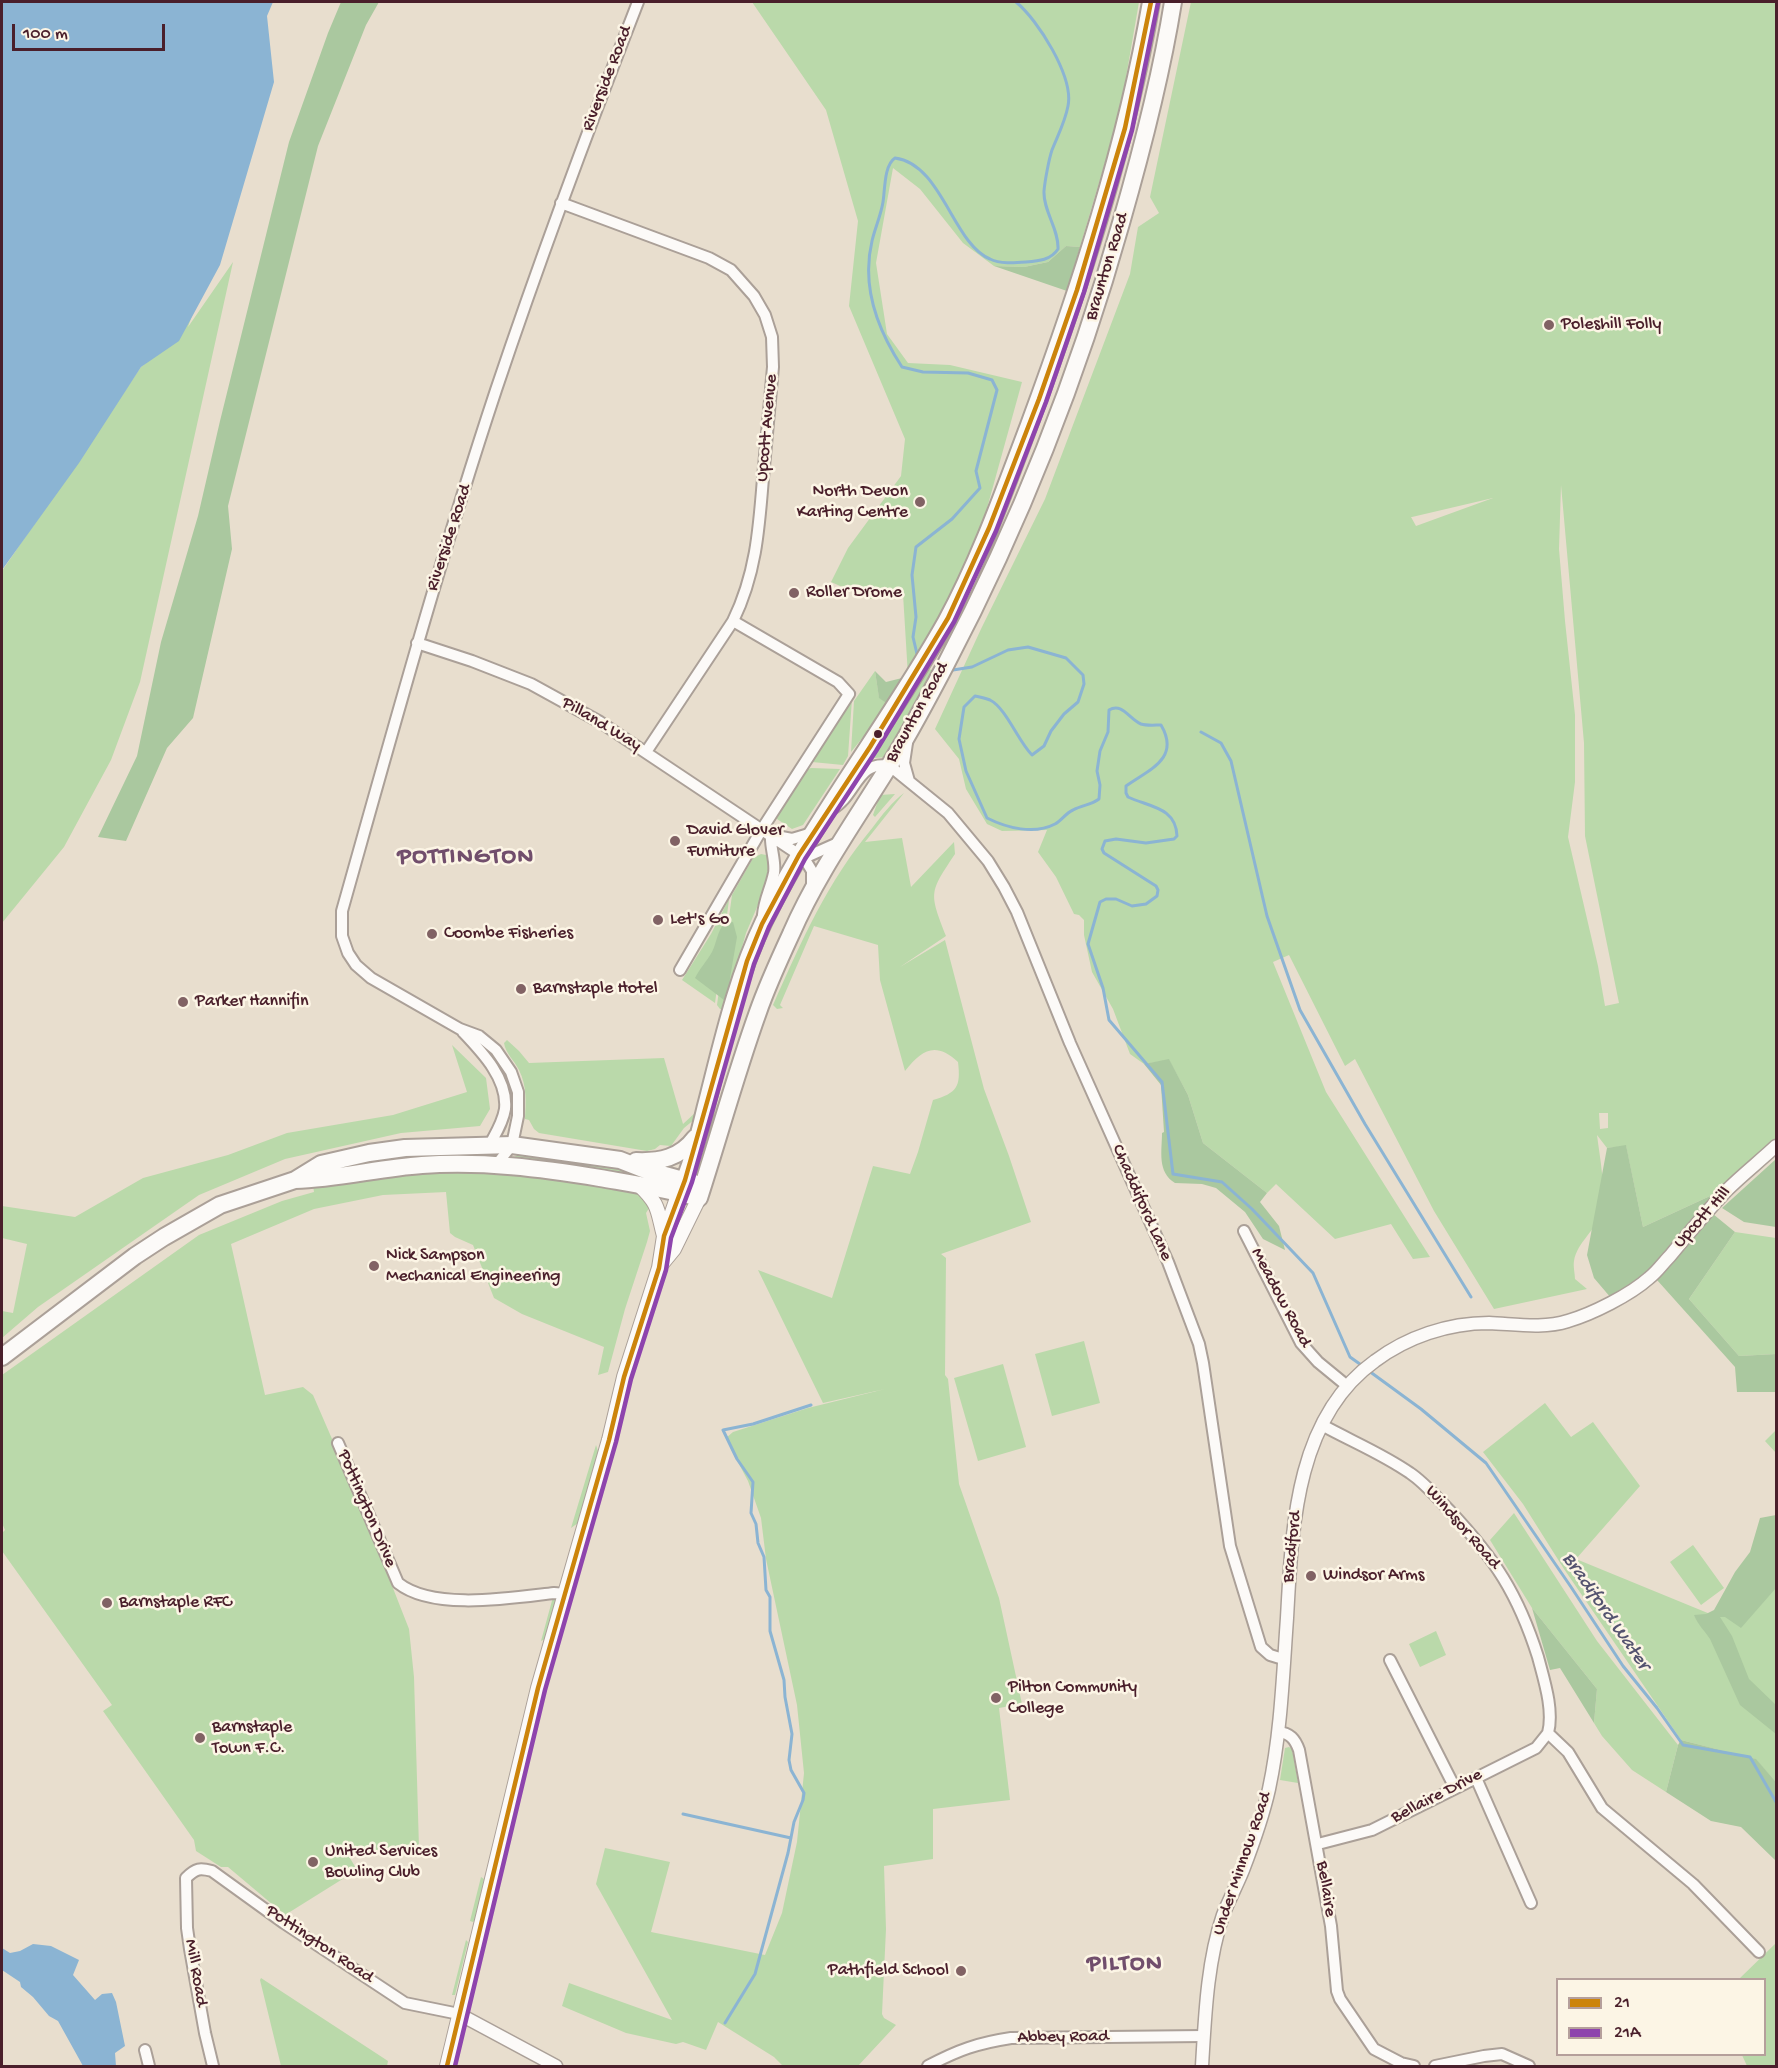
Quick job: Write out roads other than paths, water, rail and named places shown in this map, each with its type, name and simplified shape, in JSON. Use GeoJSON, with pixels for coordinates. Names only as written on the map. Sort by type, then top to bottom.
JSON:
{"type":"FeatureCollection","features":[{"type":"Feature","properties":{"kind":"main road","name":"Braunton Road"},"geometry":{"type":"LineString","coordinates":[[447,2067],[538,1688],[609,1440],[624,1377],[659,1268],[664,1236],[700,1129],[733,1006],[762,924],[813,833],[870,747],[942,629],[967,578],[1005,488],[1077,290],[1125,128],[1151,2]]}},
{"type":"Feature","properties":{"kind":"main road","name":"Braunton Road"},"geometry":{"type":"LineString","coordinates":[[659,1268],[674,1249],[701,1192],[758,1011],[792,931],[811,892],[909,732],[951,655],[1009,537],[1064,400],[1102,292],[1137,169],[1173,2]]}},
{"type":"Feature","properties":{"kind":"main road"},"geometry":{"type":"LineString","coordinates":[[2,1357],[127,1262],[164,1237],[220,1205],[295,1180],[321,1164],[369,1153],[405,1148],[490,1144],[620,1160],[658,1161],[671,1158],[693,1140],[700,1129]]}},
{"type":"Feature","properties":{"kind":"main road"},"geometry":{"type":"LineString","coordinates":[[620,1160],[701,1192]]}},
{"type":"Feature","properties":{"kind":"main road"},"geometry":{"type":"LineString","coordinates":[[295,1180],[325,1179],[420,1165],[497,1164],[532,1167],[639,1185],[682,1186]]}},
{"type":"Feature","properties":{"kind":"main road"},"geometry":{"type":"LineString","coordinates":[[639,1185],[653,1198],[659,1211],[664,1236]]}},
{"type":"Feature","properties":{"kind":"street","name":"Riverside Road"},"geometry":{"type":"LineString","coordinates":[[497,1164],[512,1145],[518,1116],[518,1092],[511,1072],[496,1050],[479,1036],[460,1029],[371,978],[356,965],[348,953],[342,936],[342,911],[417,643],[496,392],[561,203],[638,2]]}},
{"type":"Feature","properties":{"kind":"street","name":"Upcott Avenue"},"geometry":{"type":"LineString","coordinates":[[561,203],[709,258],[731,270],[744,283],[765,315],[772,337],[773,367],[757,547],[751,577],[744,600],[733,621],[646,752]]}},
{"type":"Feature","properties":{"kind":"street"},"geometry":{"type":"LineString","coordinates":[[680,970],[849,694],[838,682],[733,621]]}},
{"type":"Feature","properties":{"kind":"street","name":"Pilland Way"},"geometry":{"type":"LineString","coordinates":[[417,643],[531,684],[600,722],[802,856]]}},
{"type":"Feature","properties":{"kind":"street"},"geometry":{"type":"LineString","coordinates":[[877,784],[894,780],[909,781],[904,763],[909,732]]}},
{"type":"Feature","properties":{"kind":"street"},"geometry":{"type":"LineString","coordinates":[[826,812],[840,805],[864,772],[872,765],[890,766]]}},
{"type":"Feature","properties":{"kind":"street","name":"Chaddiford Lane"},"geometry":{"type":"LineString","coordinates":[[890,766],[948,813],[988,861],[1017,912],[1070,1043],[1168,1262],[1198,1344],[1203,1363],[1228,1536],[1255,1631],[1265,1652],[1276,1658],[1284,1659]]}},
{"type":"Feature","properties":{"kind":"street"},"geometry":{"type":"LineString","coordinates":[[766,832],[792,839],[813,833]]}},
{"type":"Feature","properties":{"kind":"street"},"geometry":{"type":"LineString","coordinates":[[762,924],[764,902],[774,872],[766,832]]}},
{"type":"Feature","properties":{"kind":"street"},"geometry":{"type":"LineString","coordinates":[[811,892],[812,871],[802,856],[841,842]]}},
{"type":"Feature","properties":{"kind":"street","name":"Riverside Road"},"geometry":{"type":"LineString","coordinates":[[460,1029],[481,1051],[496,1072],[502,1088],[505,1108],[500,1126],[490,1144]]}},
{"type":"Feature","properties":{"kind":"street","name":"Upcott Hill"},"geometry":{"type":"LineString","coordinates":[[1535,1326],[1571,1320],[1631,1292],[1651,1277],[1727,1190],[1776,1146]]}},
{"type":"Feature","properties":{"kind":"street","name":"Meadow Road"},"geometry":{"type":"LineString","coordinates":[[1244,1231],[1301,1343],[1318,1362],[1346,1385]]}},
{"type":"Feature","properties":{"kind":"street","name":"Bradiford"},"geometry":{"type":"LineString","coordinates":[[1278,1732],[1294,1519],[1308,1459],[1322,1425],[1346,1385],[1370,1364],[1411,1339],[1431,1332],[1473,1324],[1535,1326]]}},
{"type":"Feature","properties":{"kind":"street","name":"Windsor Road"},"geometry":{"type":"LineString","coordinates":[[1322,1425],[1414,1475],[1493,1560],[1510,1586],[1529,1628],[1542,1673],[1549,1712],[1548,1733]]}},
{"type":"Feature","properties":{"kind":"street","name":"Pottington Drive"},"geometry":{"type":"LineString","coordinates":[[338,1443],[398,1583],[405,1589],[431,1597],[461,1601],[566,1594]]}},
{"type":"Feature","properties":{"kind":"street"},"geometry":{"type":"LineString","coordinates":[[1390,1660],[1455,1788]]}},
{"type":"Feature","properties":{"kind":"street","name":"Bellaire"},"geometry":{"type":"LineString","coordinates":[[1278,1732],[1290,1735],[1299,1750],[1331,1926],[1337,1991],[1340,1999],[1374,2049],[1414,2067]]}},
{"type":"Feature","properties":{"kind":"street","name":"Under Minnow Road"},"geometry":{"type":"LineString","coordinates":[[1202,2067],[1216,1944],[1223,1915],[1243,1870],[1269,1791],[1278,1732]]}},
{"type":"Feature","properties":{"kind":"street"},"geometry":{"type":"LineString","coordinates":[[1548,1733],[1568,1752],[1602,1808],[1693,1884],[1759,1952]]}},
{"type":"Feature","properties":{"kind":"street","name":"Bellaire Drive"},"geometry":{"type":"LineString","coordinates":[[1317,1844],[1372,1830],[1536,1748],[1548,1733]]}},
{"type":"Feature","properties":{"kind":"street"},"geometry":{"type":"LineString","coordinates":[[1476,1778],[1531,1903]]}},
{"type":"Feature","properties":{"kind":"street","name":"Pottington Road"},"geometry":{"type":"LineString","coordinates":[[186,1878],[194,1870],[200,1868],[212,1871],[284,1923],[405,2003],[459,2014]]}},
{"type":"Feature","properties":{"kind":"street","name":"Mill Road"},"geometry":{"type":"LineString","coordinates":[[186,1878],[187,1928],[213,2067]]}},
{"type":"Feature","properties":{"kind":"street"},"geometry":{"type":"LineString","coordinates":[[459,2014],[556,2067]]}},
{"type":"Feature","properties":{"kind":"street","name":"Abbey Road"},"geometry":{"type":"LineString","coordinates":[[928,2067],[961,2049],[1011,2038],[1204,2036]]}},
{"type":"Feature","properties":{"kind":"street"},"geometry":{"type":"LineString","coordinates":[[145,2050],[149,2067]]}},
{"type":"Feature","properties":{"kind":"street"},"geometry":{"type":"LineString","coordinates":[[1435,2067],[1502,2054],[1529,2067]]}},
{"type":"Feature","properties":{"kind":"water"},"geometry":{"type":"Polygon","coordinates":[[[2,2],[273,2],[267,16],[274,82],[220,265],[179,341],[141,367],[79,463],[2,570],[2,2]]]}},
{"type":"Feature","properties":{"kind":"water"},"geometry":{"type":"Polygon","coordinates":[[[33,1944],[51,1946],[79,1960],[73,1975],[95,2000],[102,1994],[112,1993],[125,2046],[115,2053],[116,2066],[83,2066],[58,2021],[49,2016],[21,1987],[20,1982],[2,1970],[2,1948],[10,1953],[33,1944]]]}},
{"type":"Feature","properties":{"kind":"waterway","name":"Bradiford Water"},"geometry":{"type":"LineString","coordinates":[[917,654],[913,637],[916,617],[912,575],[916,547],[952,519],[980,488],[976,471],[997,390],[992,380],[968,373],[923,372],[902,367],[885,338],[874,307],[870,291],[869,258],[882,207],[887,172],[891,161],[895,158],[911,163],[924,174],[936,189],[966,238],[977,251],[990,259],[1007,263],[1036,261],[1048,258],[1058,249],[1044,191],[1051,154],[1067,112],[1066,80],[1044,35],[1016,2]]}},
{"type":"Feature","properties":{"kind":"waterway"},"geometry":{"type":"LineString","coordinates":[[953,670],[972,667],[1008,650],[1028,647],[1066,658],[1083,675],[1084,684],[1078,702],[1064,714],[1051,731],[1044,746],[1032,755],[996,704],[975,696],[964,707],[959,739],[966,771],[987,818],[1003,825],[1030,830],[1047,827],[1057,823],[1070,811],[1099,799],[1100,785],[1097,771],[1100,751],[1108,732],[1109,710],[1118,708],[1141,724],[1161,725],[1166,737],[1165,755],[1152,769],[1126,786],[1126,793],[1128,797],[1167,814],[1172,819],[1177,836],[1174,839],[1146,843],[1116,839],[1105,841],[1102,849],[1104,853],[1156,886],[1158,890],[1157,896],[1146,904],[1132,906],[1116,899],[1106,899],[1100,902],[1088,944],[1103,988],[1109,1020],[1162,1082],[1173,1174],[1222,1182],[1252,1209],[1313,1273],[1350,1357],[1364,1367]]}},
{"type":"Feature","properties":{"kind":"waterway"},"geometry":{"type":"LineString","coordinates":[[1201,732],[1221,743],[1231,761],[1267,916],[1300,1010],[1365,1124],[1471,1297]]}},
{"type":"Feature","properties":{"kind":"waterway","name":"Bradiford Water"},"geometry":{"type":"LineString","coordinates":[[1369,1371],[1421,1409],[1486,1463],[1623,1666],[1683,1745],[1750,1757],[1776,1802]]}},
{"type":"Feature","properties":{"kind":"waterway"},"geometry":{"type":"LineString","coordinates":[[725,2023],[755,1974],[788,1853],[794,1822],[804,1793],[791,1770],[789,1760],[792,1734],[784,1680],[770,1631],[770,1597],[766,1590],[764,1557],[751,1513],[753,1482],[737,1459],[723,1430],[753,1424],[811,1405]]}},
{"type":"Feature","properties":{"kind":"waterway"},"geometry":{"type":"LineString","coordinates":[[683,1814],[791,1838]]}},
{"type":"Feature","properties":{"kind":"place","name":"Poleshill Folly"},"geometry":{"type":"Point","coordinates":[1549,325]}},
{"type":"Feature","properties":{"kind":"place","name":"North Devon Karting Centre"},"geometry":{"type":"Point","coordinates":[920,502]}},
{"type":"Feature","properties":{"kind":"place","name":"Roller Drome"},"geometry":{"type":"Point","coordinates":[794,593]}},
{"type":"Feature","properties":{"kind":"place","name":"David Glover Furniture"},"geometry":{"type":"Point","coordinates":[675,841]}},
{"type":"Feature","properties":{"kind":"place","name":"Let's Go"},"geometry":{"type":"Point","coordinates":[658,920]}},
{"type":"Feature","properties":{"kind":"place","name":"Coombe Fisheries"},"geometry":{"type":"Point","coordinates":[432,934]}},
{"type":"Feature","properties":{"kind":"place","name":"Barnstaple Hotel"},"geometry":{"type":"Point","coordinates":[521,989]}},
{"type":"Feature","properties":{"kind":"place","name":"Parker Hannifin"},"geometry":{"type":"Point","coordinates":[183,1002]}},
{"type":"Feature","properties":{"kind":"place","name":"Nick Sampson Mechanical Engineering"},"geometry":{"type":"Point","coordinates":[374,1266]}},
{"type":"Feature","properties":{"kind":"place","name":"Windsor Arms"},"geometry":{"type":"Point","coordinates":[1311,1576]}},
{"type":"Feature","properties":{"kind":"place","name":"Barnstaple RFC"},"geometry":{"type":"Point","coordinates":[107,1603]}},
{"type":"Feature","properties":{"kind":"place","name":"Pilton Community College"},"geometry":{"type":"Point","coordinates":[996,1698]}},
{"type":"Feature","properties":{"kind":"place","name":"Barnstaple Town F.C."},"geometry":{"type":"Point","coordinates":[200,1738]}},
{"type":"Feature","properties":{"kind":"place","name":"United Services Bowling Club"},"geometry":{"type":"Point","coordinates":[313,1862]}},
{"type":"Feature","properties":{"kind":"place","name":"Pathfield School"},"geometry":{"type":"Point","coordinates":[961,1971]}},
{"type":"Feature","properties":{"kind":"district","name":"POTTINGTON"},"geometry":{"type":"Point","coordinates":[466,858]}},
{"type":"Feature","properties":{"kind":"district","name":"PILTON"},"geometry":{"type":"Point","coordinates":[1125,1965]}}]}
